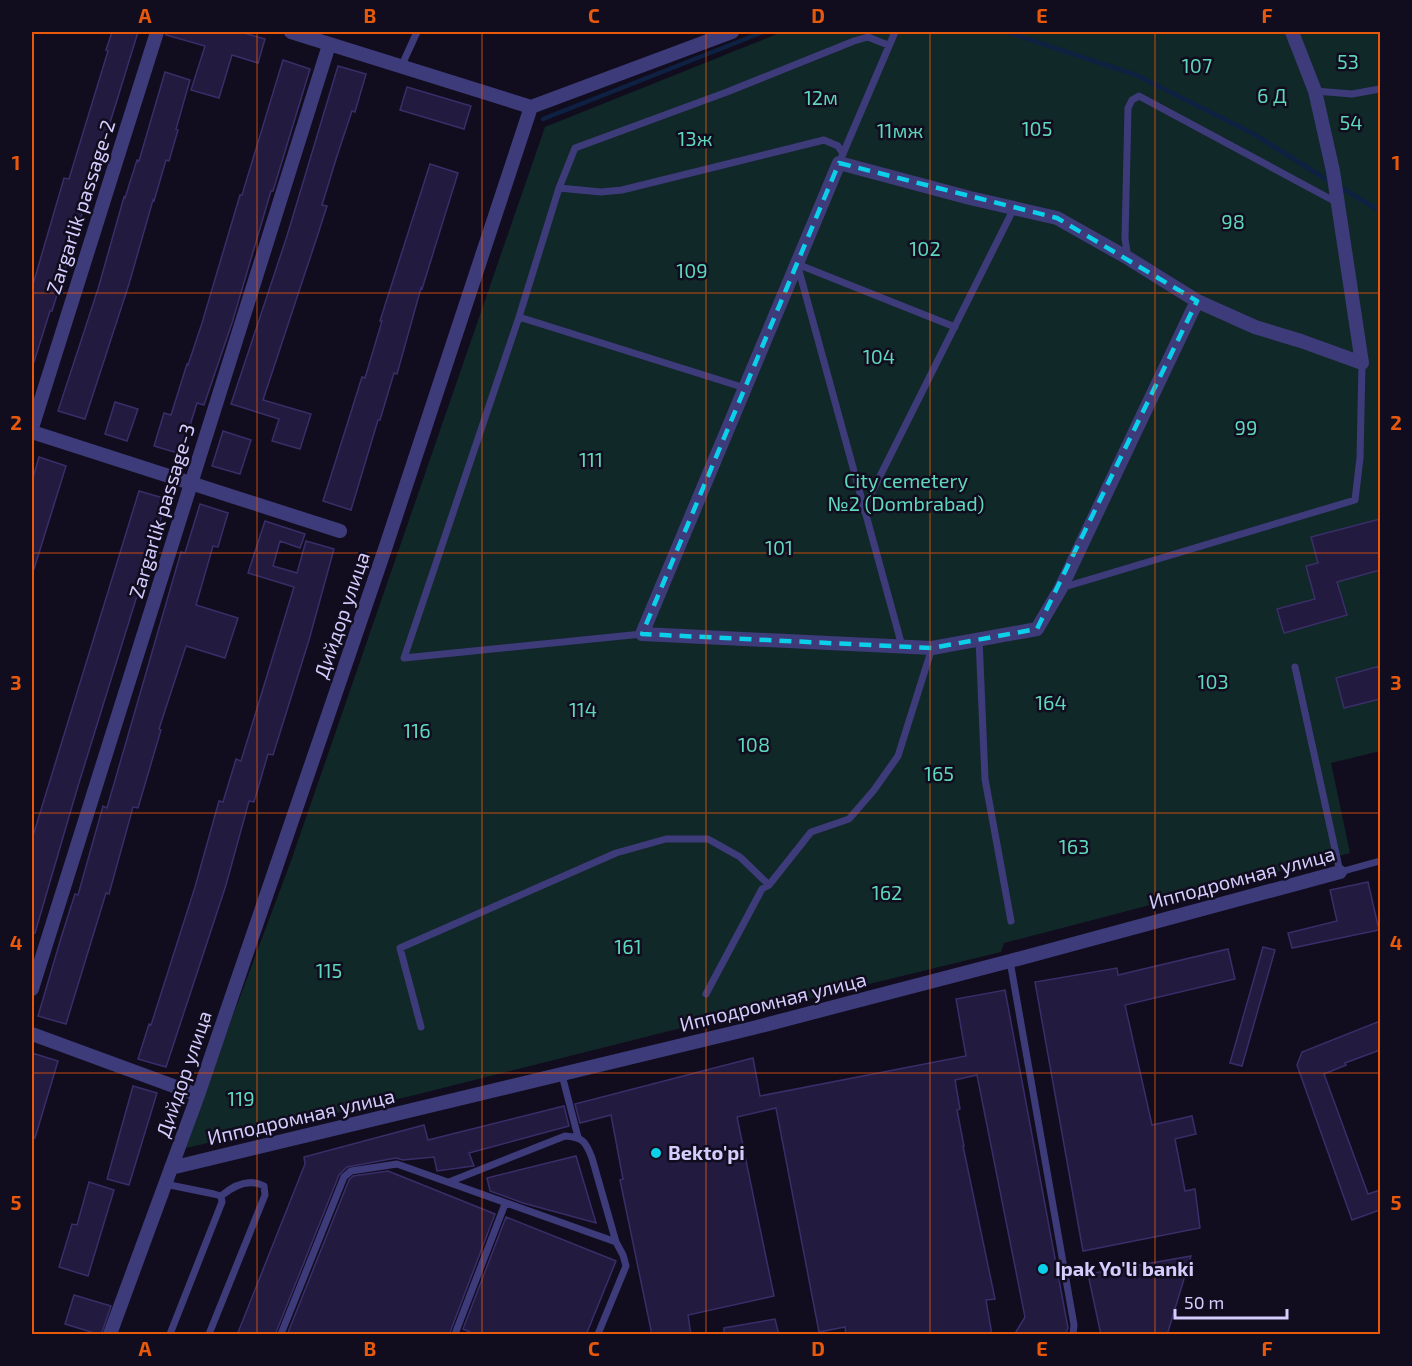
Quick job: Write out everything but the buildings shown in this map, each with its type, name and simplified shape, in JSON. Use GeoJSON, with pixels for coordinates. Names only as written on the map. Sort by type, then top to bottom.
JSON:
{"type":"FeatureCollection","features":[{"type":"Feature","properties":{"kind":"street","name":"Zargarlik passage-2"},"geometry":{"type":"LineString","coordinates":[[32,430],[157,32]]}},
{"type":"Feature","properties":{"kind":"street"},"geometry":{"type":"LineString","coordinates":[[291,32],[531,107],[732,32]]}},
{"type":"Feature","properties":{"kind":"street"},"geometry":{"type":"LineString","coordinates":[[1197,301],[1060,588],[1037,629],[932,648],[642,634],[841,158],[1014,208],[1058,218],[1197,301],[1255,327],[1362,363],[1333,171],[1315,91],[1292,32]]}},
{"type":"Feature","properties":{"kind":"street","name":"Zargarlik passage-3"},"geometry":{"type":"LineString","coordinates":[[32,989],[329,45]]}},
{"type":"Feature","properties":{"kind":"street","name":"Дийдор улица"},"geometry":{"type":"LineString","coordinates":[[110,1335],[198,1095],[386,546],[531,107]]}},
{"type":"Feature","properties":{"kind":"street"},"geometry":{"type":"LineString","coordinates":[[32,430],[340,531]]}},
{"type":"Feature","properties":{"kind":"street","name":"Ипподромная улица"},"geometry":{"type":"LineString","coordinates":[[171,1168],[753,1028],[1340,872]]}},
{"type":"Feature","properties":{"kind":"street"},"geometry":{"type":"LineString","coordinates":[[32,1034],[198,1095]]}},
{"type":"Feature","properties":{"kind":"lane"},"geometry":{"type":"LineString","coordinates":[[401,67],[417,32]]}},
{"type":"Feature","properties":{"kind":"lane"},"geometry":{"type":"LineString","coordinates":[[841,158],[895,32]]}},
{"type":"Feature","properties":{"kind":"lane"},"geometry":{"type":"LineString","coordinates":[[642,634],[404,658],[519,317],[559,188],[575,148],[727,92],[868,36],[888,45]]}},
{"type":"Feature","properties":{"kind":"lane"},"geometry":{"type":"LineString","coordinates":[[1315,91],[1352,94],[1380,89]]}},
{"type":"Feature","properties":{"kind":"lane"},"geometry":{"type":"LineString","coordinates":[[1128,258],[1125,239],[1128,108],[1131,100],[1138,96],[1336,202]]}},
{"type":"Feature","properties":{"kind":"lane"},"geometry":{"type":"LineString","coordinates":[[559,188],[601,192],[621,190],[824,140],[838,146],[841,158]]}},
{"type":"Feature","properties":{"kind":"lane"},"geometry":{"type":"LineString","coordinates":[[863,510],[1014,208]]}},
{"type":"Feature","properties":{"kind":"lane"},"geometry":{"type":"LineString","coordinates":[[797,264],[955,327]]}},
{"type":"Feature","properties":{"kind":"lane"},"geometry":{"type":"LineString","coordinates":[[797,264],[902,646]]}},
{"type":"Feature","properties":{"kind":"lane"},"geometry":{"type":"LineString","coordinates":[[519,317],[745,388]]}},
{"type":"Feature","properties":{"kind":"lane"},"geometry":{"type":"LineString","coordinates":[[1060,588],[1355,500],[1360,458],[1362,363]]}},
{"type":"Feature","properties":{"kind":"lane"},"geometry":{"type":"LineString","coordinates":[[979,639],[985,779],[1011,921]]}},
{"type":"Feature","properties":{"kind":"lane"},"geometry":{"type":"LineString","coordinates":[[706,994],[762,889],[769,885],[811,832],[849,819],[874,790],[898,756],[932,648]]}},
{"type":"Feature","properties":{"kind":"lane"},"geometry":{"type":"LineString","coordinates":[[1295,667],[1340,872]]}},
{"type":"Feature","properties":{"kind":"lane"},"geometry":{"type":"LineString","coordinates":[[420,1028],[400,948],[616,853],[666,839],[708,839],[741,857],[769,885]]}},
{"type":"Feature","properties":{"kind":"lane","name":"Ипподромная улица"},"geometry":{"type":"LineString","coordinates":[[1340,872],[1380,861]]}},
{"type":"Feature","properties":{"kind":"lane"},"geometry":{"type":"LineString","coordinates":[[1010,961],[1072,1314],[1073,1335]]}},
{"type":"Feature","properties":{"kind":"lane"},"geometry":{"type":"LineString","coordinates":[[562,1075],[578,1137],[587,1145],[590,1152],[616,1242],[626,1266],[598,1335]]}},
{"type":"Feature","properties":{"kind":"lane"},"geometry":{"type":"LineString","coordinates":[[449,1182],[565,1136],[578,1137]]}},
{"type":"Feature","properties":{"kind":"lane"},"geometry":{"type":"LineString","coordinates":[[281,1335],[344,1177],[351,1170],[397,1164],[616,1242]]}},
{"type":"Feature","properties":{"kind":"lane"},"geometry":{"type":"LineString","coordinates":[[165,1184],[221,1196],[239,1184],[259,1183],[264,1186],[265,1195],[209,1335]]}},
{"type":"Feature","properties":{"kind":"lane"},"geometry":{"type":"LineString","coordinates":[[170,1335],[222,1202],[221,1196]]}},
{"type":"Feature","properties":{"kind":"lane"},"geometry":{"type":"LineString","coordinates":[[455,1335],[505,1204]]}},
{"type":"Feature","properties":{"kind":"highlighted area"},"geometry":{"type":"Polygon","coordinates":[[[839,163],[1057,218],[1197,301],[1037,629],[932,648],[642,634],[839,163]]]}},
{"type":"Feature","properties":{"kind":"green space","name":"City cemetery №2 (Dombrabad)"},"geometry":{"type":"Polygon","coordinates":[[[782,32],[1380,32],[1380,751],[1331,763],[1350,853],[1004,943],[1001,952],[689,1026],[415,1095],[186,1148],[214,1066],[291,861],[545,127],[782,32]]]}},
{"type":"Feature","properties":{"kind":"waterway"},"geometry":{"type":"LineString","coordinates":[[543,119],[763,32]]}},
{"type":"Feature","properties":{"kind":"waterway"},"geometry":{"type":"LineString","coordinates":[[1007,32],[1136,75],[1252,133],[1332,183]]}},
{"type":"Feature","properties":{"kind":"waterway"},"geometry":{"type":"LineString","coordinates":[[1340,187],[1380,211]]}},
{"type":"Feature","properties":{"kind":"place","name":"Bekto'pi"},"geometry":{"type":"Point","coordinates":[656,1153]}},
{"type":"Feature","properties":{"kind":"place","name":"Ipak Yo'li banki"},"geometry":{"type":"Point","coordinates":[1043,1269]}},
{"type":"Feature","properties":{"kind":"park label","name":"53"},"geometry":{"type":"Point","coordinates":[1348,62]}},
{"type":"Feature","properties":{"kind":"park label","name":"107"},"geometry":{"type":"Point","coordinates":[1197,66]}},
{"type":"Feature","properties":{"kind":"park label","name":"6 Д"},"geometry":{"type":"Point","coordinates":[1272,96]}},
{"type":"Feature","properties":{"kind":"park label","name":"12м"},"geometry":{"type":"Point","coordinates":[821,98]}},
{"type":"Feature","properties":{"kind":"park label","name":"54"},"geometry":{"type":"Point","coordinates":[1351,123]}},
{"type":"Feature","properties":{"kind":"park label","name":"105"},"geometry":{"type":"Point","coordinates":[1037,129]}},
{"type":"Feature","properties":{"kind":"park label","name":"11мж"},"geometry":{"type":"Point","coordinates":[900,131]}},
{"type":"Feature","properties":{"kind":"park label","name":"13ж"},"geometry":{"type":"Point","coordinates":[695,139]}},
{"type":"Feature","properties":{"kind":"park label","name":"98"},"geometry":{"type":"Point","coordinates":[1233,222]}},
{"type":"Feature","properties":{"kind":"park label","name":"102"},"geometry":{"type":"Point","coordinates":[925,249]}},
{"type":"Feature","properties":{"kind":"park label","name":"109"},"geometry":{"type":"Point","coordinates":[692,271]}},
{"type":"Feature","properties":{"kind":"park label","name":"104"},"geometry":{"type":"Point","coordinates":[879,357]}},
{"type":"Feature","properties":{"kind":"park label","name":"99"},"geometry":{"type":"Point","coordinates":[1246,428]}},
{"type":"Feature","properties":{"kind":"park label","name":"111"},"geometry":{"type":"Point","coordinates":[591,460]}},
{"type":"Feature","properties":{"kind":"park label","name":"101"},"geometry":{"type":"Point","coordinates":[779,548]}},
{"type":"Feature","properties":{"kind":"park label","name":"103"},"geometry":{"type":"Point","coordinates":[1213,682]}},
{"type":"Feature","properties":{"kind":"park label","name":"164"},"geometry":{"type":"Point","coordinates":[1051,703]}},
{"type":"Feature","properties":{"kind":"park label","name":"114"},"geometry":{"type":"Point","coordinates":[583,710]}},
{"type":"Feature","properties":{"kind":"park label","name":"116"},"geometry":{"type":"Point","coordinates":[417,731]}},
{"type":"Feature","properties":{"kind":"park label","name":"108"},"geometry":{"type":"Point","coordinates":[754,745]}},
{"type":"Feature","properties":{"kind":"park label","name":"165"},"geometry":{"type":"Point","coordinates":[939,774]}},
{"type":"Feature","properties":{"kind":"park label","name":"163"},"geometry":{"type":"Point","coordinates":[1074,847]}},
{"type":"Feature","properties":{"kind":"park label","name":"162"},"geometry":{"type":"Point","coordinates":[887,893]}},
{"type":"Feature","properties":{"kind":"park label","name":"161"},"geometry":{"type":"Point","coordinates":[628,947]}},
{"type":"Feature","properties":{"kind":"park label","name":"115"},"geometry":{"type":"Point","coordinates":[329,971]}},
{"type":"Feature","properties":{"kind":"park label","name":"119"},"geometry":{"type":"Point","coordinates":[241,1099]}}]}
